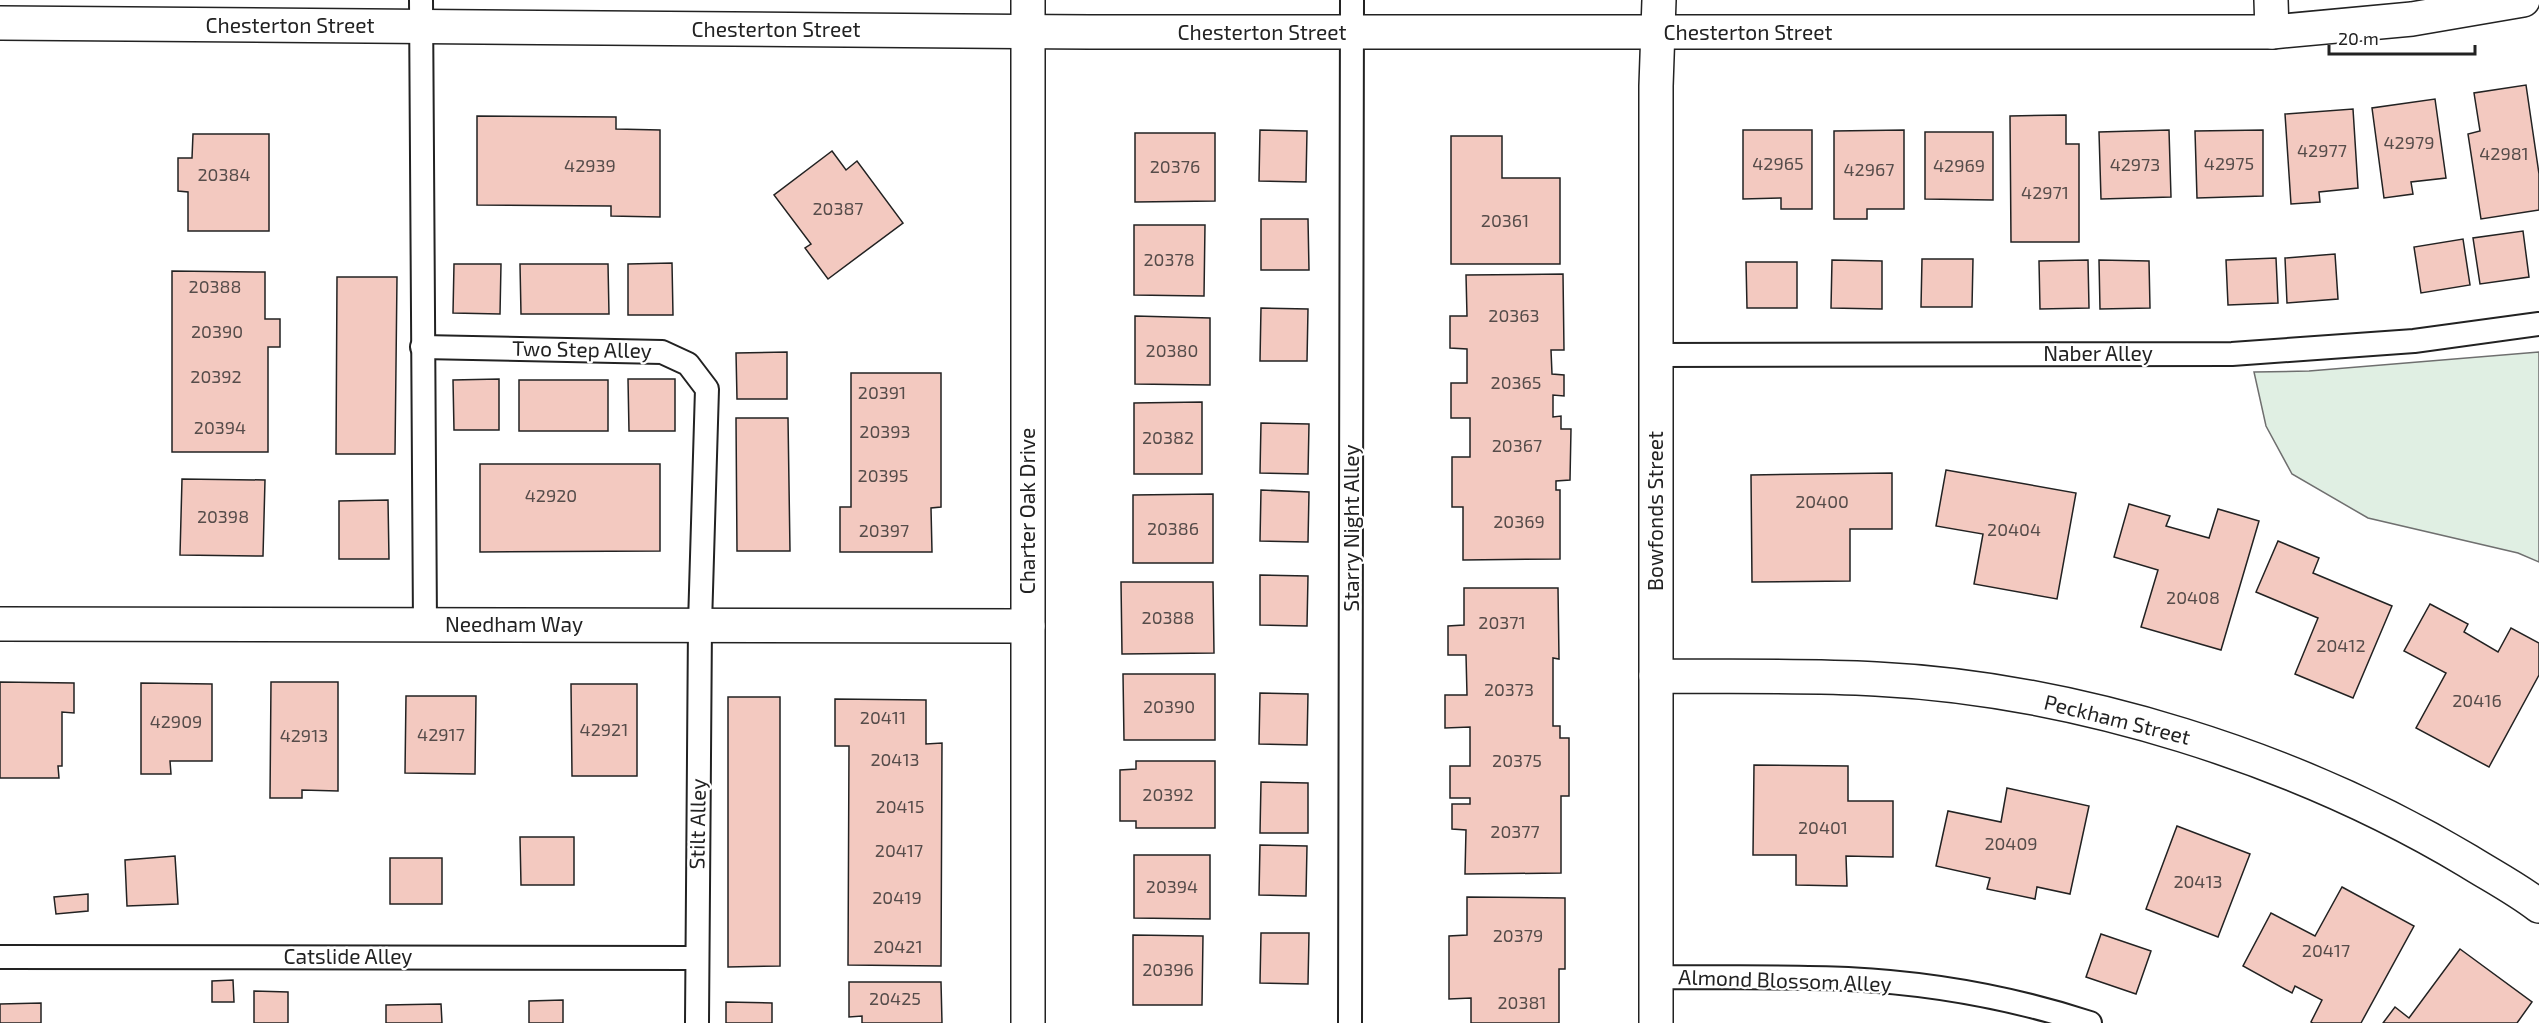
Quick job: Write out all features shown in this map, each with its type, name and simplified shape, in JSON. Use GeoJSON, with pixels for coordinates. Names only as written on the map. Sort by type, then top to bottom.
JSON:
{"type":"FeatureCollection","features":[{"type":"Feature","properties":{"kind":"street","name":"Bowfonds Street"},"geometry":{"type":"LineString","coordinates":[[1656,1023],[1656,33],[1659,0]]}},
{"type":"Feature","properties":{"kind":"street","name":"Chesterton Street"},"geometry":{"type":"LineString","coordinates":[[0,23],[421,14],[1028,16],[1352,33],[1656,33],[2272,16],[2412,19],[2523,0]]}},
{"type":"Feature","properties":{"kind":"street","name":"Charter Oak Drive"},"geometry":{"type":"LineString","coordinates":[[1028,16],[1028,1023]]}},
{"type":"Feature","properties":{"kind":"street","name":"Needham Way"},"geometry":{"type":"LineString","coordinates":[[0,624],[1028,626]]}},
{"type":"Feature","properties":{"kind":"street","name":"Peckham Street"},"geometry":{"type":"LineString","coordinates":[[1656,676],[1877,679],[1992,691],[2106,713],[2217,746],[2325,787],[2430,838],[2539,906]]}},
{"type":"Feature","properties":{"kind":"lane","name":"Starry Night Alley"},"geometry":{"type":"LineString","coordinates":[[1350,1023],[1352,0]]}},
{"type":"Feature","properties":{"kind":"lane"},"geometry":{"type":"LineString","coordinates":[[421,14],[425,626]]}},
{"type":"Feature","properties":{"kind":"lane","name":"Naber Alley"},"geometry":{"type":"LineString","coordinates":[[1656,355],[2232,354],[2414,341],[2539,324]]}},
{"type":"Feature","properties":{"kind":"lane","name":"Two Step Alley"},"geometry":{"type":"LineString","coordinates":[[422,347],[643,350],[662,352],[688,364],[707,389],[699,624]]}},
{"type":"Feature","properties":{"kind":"lane","name":"Stilt Alley"},"geometry":{"type":"LineString","coordinates":[[697,1023],[699,624]]}},
{"type":"Feature","properties":{"kind":"lane","name":"Catslide Alley"},"geometry":{"type":"LineString","coordinates":[[0,957],[696,958]]}},
{"type":"Feature","properties":{"kind":"lane","name":"Almond Blossom Alley"},"geometry":{"type":"LineString","coordinates":[[1656,977],[1849,979],[1970,993],[2048,1009],[2090,1023]]}},
{"type":"Feature","properties":{"kind":"green space"},"geometry":{"type":"Polygon","coordinates":[[[2539,352],[2539,562],[2518,553],[2368,518],[2292,474],[2266,426],[2254,372],[2309,371],[2539,352]]]}},
{"type":"Feature","properties":{"kind":"building"},"geometry":{"type":"Polygon","coordinates":[[[2526,85],[2539,174],[2539,210],[2481,219],[2468,134],[2480,131],[2474,93],[2526,85]]]}},
{"type":"Feature","properties":{"kind":"building"},"geometry":{"type":"Polygon","coordinates":[[[2435,99],[2446,178],[2411,182],[2413,194],[2384,198],[2372,108],[2435,99]]]}},
{"type":"Feature","properties":{"kind":"building"},"geometry":{"type":"Polygon","coordinates":[[[2353,109],[2358,188],[2319,192],[2320,202],[2291,204],[2285,114],[2353,109]]]}},
{"type":"Feature","properties":{"kind":"building"},"geometry":{"type":"Polygon","coordinates":[[[2066,115],[2066,144],[2079,144],[2079,242],[2011,242],[2010,116],[2066,115]]]}},
{"type":"Feature","properties":{"kind":"building"},"geometry":{"type":"Polygon","coordinates":[[[477,116],[616,117],[616,129],[660,130],[660,217],[611,216],[611,206],[477,205],[477,116]]]}},
{"type":"Feature","properties":{"kind":"building"},"geometry":{"type":"Polygon","coordinates":[[[1260,130],[1307,131],[1306,182],[1259,181],[1260,130]]]}},
{"type":"Feature","properties":{"kind":"building"},"geometry":{"type":"Polygon","coordinates":[[[1743,130],[1812,130],[1812,209],[1781,209],[1781,198],[1743,199],[1743,130]]]}},
{"type":"Feature","properties":{"kind":"building"},"geometry":{"type":"Polygon","coordinates":[[[1904,130],[1904,209],[1867,209],[1867,219],[1834,219],[1834,131],[1904,130]]]}},
{"type":"Feature","properties":{"kind":"building"},"geometry":{"type":"Polygon","coordinates":[[[2169,130],[2171,197],[2101,199],[2099,132],[2169,130]]]}},
{"type":"Feature","properties":{"kind":"building"},"geometry":{"type":"Polygon","coordinates":[[[2263,130],[2263,196],[2197,198],[2195,131],[2263,130]]]}},
{"type":"Feature","properties":{"kind":"building"},"geometry":{"type":"Polygon","coordinates":[[[1925,132],[1993,132],[1993,200],[1925,199],[1925,132]]]}},
{"type":"Feature","properties":{"kind":"building"},"geometry":{"type":"Polygon","coordinates":[[[1135,133],[1215,133],[1215,201],[1135,202],[1135,133]]]}},
{"type":"Feature","properties":{"kind":"building"},"geometry":{"type":"Polygon","coordinates":[[[193,134],[269,134],[269,231],[188,231],[188,192],[178,191],[178,158],[192,158],[193,134]]]}},
{"type":"Feature","properties":{"kind":"building"},"geometry":{"type":"Polygon","coordinates":[[[1451,136],[1502,136],[1502,178],[1560,178],[1560,264],[1451,264],[1451,136]]]}},
{"type":"Feature","properties":{"kind":"building"},"geometry":{"type":"Polygon","coordinates":[[[832,151],[846,170],[857,161],[903,223],[828,279],[805,248],[811,244],[774,195],[832,151]]]}},
{"type":"Feature","properties":{"kind":"building"},"geometry":{"type":"Polygon","coordinates":[[[1261,219],[1308,219],[1309,270],[1261,270],[1261,219]]]}},
{"type":"Feature","properties":{"kind":"building"},"geometry":{"type":"Polygon","coordinates":[[[1134,225],[1205,225],[1204,296],[1134,295],[1134,225]]]}},
{"type":"Feature","properties":{"kind":"building"},"geometry":{"type":"Polygon","coordinates":[[[2523,231],[2529,277],[2480,284],[2473,238],[2523,231]]]}},
{"type":"Feature","properties":{"kind":"building"},"geometry":{"type":"Polygon","coordinates":[[[2463,239],[2470,285],[2421,293],[2414,247],[2463,239]]]}},
{"type":"Feature","properties":{"kind":"building"},"geometry":{"type":"Polygon","coordinates":[[[2335,254],[2338,299],[2287,303],[2285,258],[2335,254]]]}},
{"type":"Feature","properties":{"kind":"building"},"geometry":{"type":"Polygon","coordinates":[[[2276,258],[2278,303],[2228,305],[2226,260],[2276,258]]]}},
{"type":"Feature","properties":{"kind":"building"},"geometry":{"type":"Polygon","coordinates":[[[1922,259],[1973,259],[1972,307],[1921,307],[1922,259]]]}},
{"type":"Feature","properties":{"kind":"building"},"geometry":{"type":"Polygon","coordinates":[[[1832,260],[1882,261],[1882,309],[1831,308],[1832,260]]]}},
{"type":"Feature","properties":{"kind":"building"},"geometry":{"type":"Polygon","coordinates":[[[2088,260],[2089,308],[2040,309],[2039,261],[2088,260]]]}},
{"type":"Feature","properties":{"kind":"building"},"geometry":{"type":"Polygon","coordinates":[[[2099,260],[2149,261],[2150,308],[2100,309],[2099,260]]]}},
{"type":"Feature","properties":{"kind":"building"},"geometry":{"type":"Polygon","coordinates":[[[1746,262],[1797,262],[1797,308],[1747,308],[1746,262]]]}},
{"type":"Feature","properties":{"kind":"building"},"geometry":{"type":"Polygon","coordinates":[[[672,263],[673,315],[628,315],[628,264],[672,263]]]}},
{"type":"Feature","properties":{"kind":"building"},"geometry":{"type":"Polygon","coordinates":[[[454,264],[501,264],[500,314],[453,313],[454,264]]]}},
{"type":"Feature","properties":{"kind":"building"},"geometry":{"type":"Polygon","coordinates":[[[520,264],[608,264],[609,314],[521,314],[520,264]]]}},
{"type":"Feature","properties":{"kind":"building"},"geometry":{"type":"Polygon","coordinates":[[[172,271],[265,272],[265,319],[280,319],[280,347],[268,347],[268,452],[172,452],[172,271]]]}},
{"type":"Feature","properties":{"kind":"building"},"geometry":{"type":"Polygon","coordinates":[[[1563,274],[1564,350],[1551,350],[1552,374],[1564,375],[1564,396],[1553,395],[1553,417],[1561,416],[1561,429],[1571,429],[1570,480],[1556,481],[1556,490],[1560,490],[1560,559],[1463,560],[1463,507],[1452,507],[1452,457],[1470,457],[1470,418],[1451,418],[1451,383],[1467,383],[1467,349],[1450,348],[1450,316],[1467,316],[1466,275],[1563,274]]]}},
{"type":"Feature","properties":{"kind":"building"},"geometry":{"type":"Polygon","coordinates":[[[337,277],[397,277],[395,454],[336,454],[337,277]]]}},
{"type":"Feature","properties":{"kind":"building"},"geometry":{"type":"Polygon","coordinates":[[[1261,308],[1308,309],[1307,361],[1260,361],[1261,308]]]}},
{"type":"Feature","properties":{"kind":"building"},"geometry":{"type":"Polygon","coordinates":[[[1135,316],[1210,318],[1210,385],[1135,384],[1135,316]]]}},
{"type":"Feature","properties":{"kind":"building"},"geometry":{"type":"Polygon","coordinates":[[[787,352],[787,399],[737,399],[736,353],[787,352]]]}},
{"type":"Feature","properties":{"kind":"building"},"geometry":{"type":"Polygon","coordinates":[[[851,373],[941,373],[941,507],[931,508],[932,552],[840,552],[840,507],[851,507],[851,373]]]}},
{"type":"Feature","properties":{"kind":"building"},"geometry":{"type":"Polygon","coordinates":[[[499,379],[499,430],[454,430],[453,380],[499,379]]]}},
{"type":"Feature","properties":{"kind":"building"},"geometry":{"type":"Polygon","coordinates":[[[628,379],[675,379],[675,431],[629,431],[628,379]]]}},
{"type":"Feature","properties":{"kind":"building"},"geometry":{"type":"Polygon","coordinates":[[[519,380],[608,380],[608,431],[519,431],[519,380]]]}},
{"type":"Feature","properties":{"kind":"building"},"geometry":{"type":"Polygon","coordinates":[[[1202,402],[1202,474],[1134,474],[1134,403],[1202,402]]]}},
{"type":"Feature","properties":{"kind":"building"},"geometry":{"type":"Polygon","coordinates":[[[736,418],[788,418],[790,551],[737,551],[736,418]]]}},
{"type":"Feature","properties":{"kind":"building"},"geometry":{"type":"Polygon","coordinates":[[[1261,423],[1309,424],[1308,474],[1260,473],[1261,423]]]}},
{"type":"Feature","properties":{"kind":"building"},"geometry":{"type":"Polygon","coordinates":[[[480,464],[660,464],[660,551],[480,552],[480,464]]]}},
{"type":"Feature","properties":{"kind":"building"},"geometry":{"type":"Polygon","coordinates":[[[1946,470],[2076,493],[2057,599],[1974,584],[1983,534],[1936,526],[1946,470]]]}},
{"type":"Feature","properties":{"kind":"building"},"geometry":{"type":"Polygon","coordinates":[[[1892,473],[1892,529],[1850,529],[1850,581],[1752,582],[1751,475],[1892,473]]]}},
{"type":"Feature","properties":{"kind":"building"},"geometry":{"type":"Polygon","coordinates":[[[182,479],[265,480],[263,556],[180,555],[182,479]]]}},
{"type":"Feature","properties":{"kind":"building"},"geometry":{"type":"Polygon","coordinates":[[[1261,490],[1309,492],[1308,542],[1260,541],[1261,490]]]}},
{"type":"Feature","properties":{"kind":"building"},"geometry":{"type":"Polygon","coordinates":[[[1213,494],[1213,563],[1133,563],[1133,495],[1213,494]]]}},
{"type":"Feature","properties":{"kind":"building"},"geometry":{"type":"Polygon","coordinates":[[[388,500],[389,559],[339,559],[339,501],[388,500]]]}},
{"type":"Feature","properties":{"kind":"building"},"geometry":{"type":"Polygon","coordinates":[[[2129,504],[2170,516],[2166,526],[2209,538],[2218,509],[2259,521],[2221,650],[2141,627],[2158,570],[2114,557],[2129,504]]]}},
{"type":"Feature","properties":{"kind":"building"},"geometry":{"type":"Polygon","coordinates":[[[2278,541],[2319,558],[2313,573],[2392,606],[2353,698],[2295,674],[2318,618],[2256,592],[2278,541]]]}},
{"type":"Feature","properties":{"kind":"building"},"geometry":{"type":"Polygon","coordinates":[[[1260,575],[1308,576],[1307,626],[1260,625],[1260,575]]]}},
{"type":"Feature","properties":{"kind":"building"},"geometry":{"type":"Polygon","coordinates":[[[1121,582],[1213,582],[1214,653],[1122,654],[1121,582]]]}},
{"type":"Feature","properties":{"kind":"building"},"geometry":{"type":"Polygon","coordinates":[[[1464,588],[1558,588],[1559,659],[1553,658],[1553,726],[1560,726],[1560,738],[1569,738],[1569,796],[1561,796],[1561,873],[1465,874],[1466,830],[1452,829],[1452,804],[1470,804],[1470,798],[1450,798],[1450,766],[1470,766],[1470,727],[1445,728],[1445,695],[1467,695],[1466,655],[1448,655],[1448,626],[1464,625],[1464,588]]]}},
{"type":"Feature","properties":{"kind":"building"},"geometry":{"type":"Polygon","coordinates":[[[2430,604],[2468,624],[2464,632],[2498,652],[2511,628],[2539,643],[2539,675],[2489,767],[2416,728],[2446,673],[2404,651],[2430,604]]]}},
{"type":"Feature","properties":{"kind":"building"},"geometry":{"type":"Polygon","coordinates":[[[1123,674],[1215,674],[1215,740],[1124,740],[1123,674]]]}},
{"type":"Feature","properties":{"kind":"building"},"geometry":{"type":"Polygon","coordinates":[[[0,682],[74,683],[74,713],[62,712],[62,766],[58,766],[59,778],[0,778],[0,682]]]}},
{"type":"Feature","properties":{"kind":"building"},"geometry":{"type":"Polygon","coordinates":[[[271,682],[338,682],[338,791],[302,790],[302,798],[270,798],[271,682]]]}},
{"type":"Feature","properties":{"kind":"building"},"geometry":{"type":"Polygon","coordinates":[[[141,683],[212,684],[212,761],[170,761],[171,774],[141,774],[141,683]]]}},
{"type":"Feature","properties":{"kind":"building"},"geometry":{"type":"Polygon","coordinates":[[[571,684],[637,684],[637,776],[572,776],[571,684]]]}},
{"type":"Feature","properties":{"kind":"building"},"geometry":{"type":"Polygon","coordinates":[[[1260,693],[1308,694],[1307,745],[1259,744],[1260,693]]]}},
{"type":"Feature","properties":{"kind":"building"},"geometry":{"type":"Polygon","coordinates":[[[406,696],[476,696],[475,774],[405,773],[406,696]]]}},
{"type":"Feature","properties":{"kind":"building"},"geometry":{"type":"Polygon","coordinates":[[[728,697],[780,697],[780,966],[728,967],[728,697]]]}},
{"type":"Feature","properties":{"kind":"building"},"geometry":{"type":"Polygon","coordinates":[[[835,699],[926,700],[926,744],[942,743],[941,966],[848,965],[849,746],[835,746],[835,699]]]}},
{"type":"Feature","properties":{"kind":"building"},"geometry":{"type":"Polygon","coordinates":[[[1136,761],[1215,761],[1215,828],[1136,828],[1136,821],[1120,821],[1120,770],[1136,769],[1136,761]]]}},
{"type":"Feature","properties":{"kind":"building"},"geometry":{"type":"Polygon","coordinates":[[[1754,765],[1848,766],[1848,801],[1893,801],[1893,857],[1846,856],[1847,886],[1796,885],[1796,855],[1753,855],[1754,765]]]}},
{"type":"Feature","properties":{"kind":"building"},"geometry":{"type":"Polygon","coordinates":[[[1261,782],[1308,783],[1308,833],[1260,833],[1261,782]]]}},
{"type":"Feature","properties":{"kind":"building"},"geometry":{"type":"Polygon","coordinates":[[[2007,788],[2089,806],[2070,894],[2037,887],[2035,899],[1987,889],[1990,878],[1936,866],[1948,811],[2001,822],[2007,788]]]}},
{"type":"Feature","properties":{"kind":"building"},"geometry":{"type":"Polygon","coordinates":[[[2177,826],[2250,854],[2218,937],[2146,909],[2177,826]]]}},
{"type":"Feature","properties":{"kind":"building"},"geometry":{"type":"Polygon","coordinates":[[[520,837],[574,837],[574,885],[521,885],[520,837]]]}},
{"type":"Feature","properties":{"kind":"building"},"geometry":{"type":"Polygon","coordinates":[[[1260,845],[1307,846],[1306,896],[1259,895],[1260,845]]]}},
{"type":"Feature","properties":{"kind":"building"},"geometry":{"type":"Polygon","coordinates":[[[1134,855],[1210,855],[1210,919],[1134,918],[1134,855]]]}},
{"type":"Feature","properties":{"kind":"building"},"geometry":{"type":"Polygon","coordinates":[[[175,856],[178,904],[127,906],[125,860],[175,856]]]}},
{"type":"Feature","properties":{"kind":"building"},"geometry":{"type":"Polygon","coordinates":[[[390,858],[442,858],[442,904],[390,904],[390,858]]]}},
{"type":"Feature","properties":{"kind":"building"},"geometry":{"type":"Polygon","coordinates":[[[2342,887],[2414,926],[2361,1023],[2313,1023],[2311,1022],[2322,1000],[2295,986],[2292,993],[2243,966],[2271,913],[2315,936],[2342,887]]]}},
{"type":"Feature","properties":{"kind":"building"},"geometry":{"type":"Polygon","coordinates":[[[88,894],[88,911],[56,914],[54,897],[88,894]]]}},
{"type":"Feature","properties":{"kind":"building"},"geometry":{"type":"Polygon","coordinates":[[[1467,897],[1565,898],[1565,969],[1559,969],[1559,1023],[1471,1023],[1471,998],[1449,999],[1449,936],[1467,935],[1467,897]]]}},
{"type":"Feature","properties":{"kind":"building"},"geometry":{"type":"Polygon","coordinates":[[[1261,933],[1309,933],[1308,984],[1260,983],[1261,933]]]}},
{"type":"Feature","properties":{"kind":"building"},"geometry":{"type":"Polygon","coordinates":[[[2101,934],[2151,951],[2136,994],[2086,977],[2101,934]]]}},
{"type":"Feature","properties":{"kind":"building"},"geometry":{"type":"Polygon","coordinates":[[[1133,935],[1203,936],[1202,1005],[1133,1005],[1133,935]]]}},
{"type":"Feature","properties":{"kind":"building"},"geometry":{"type":"Polygon","coordinates":[[[2460,949],[2532,1002],[2517,1023],[2383,1023],[2395,1007],[2409,1018],[2460,949]]]}},
{"type":"Feature","properties":{"kind":"building"},"geometry":{"type":"Polygon","coordinates":[[[233,980],[234,1002],[212,1002],[212,981],[233,980]]]}},
{"type":"Feature","properties":{"kind":"building"},"geometry":{"type":"Polygon","coordinates":[[[849,982],[941,982],[942,1023],[862,1023],[862,1016],[849,1017],[849,982]]]}},
{"type":"Feature","properties":{"kind":"building"},"geometry":{"type":"Polygon","coordinates":[[[254,991],[288,992],[288,1023],[254,1023],[254,991]]]}},
{"type":"Feature","properties":{"kind":"building"},"geometry":{"type":"Polygon","coordinates":[[[563,1000],[563,1023],[529,1023],[529,1001],[563,1000]]]}},
{"type":"Feature","properties":{"kind":"building"},"geometry":{"type":"Polygon","coordinates":[[[726,1002],[772,1003],[772,1023],[726,1023],[726,1002]]]}},
{"type":"Feature","properties":{"kind":"building"},"geometry":{"type":"Polygon","coordinates":[[[41,1003],[41,1023],[0,1023],[0,1004],[41,1003]]]}},
{"type":"Feature","properties":{"kind":"building"},"geometry":{"type":"Polygon","coordinates":[[[441,1004],[442,1023],[386,1023],[386,1005],[441,1004]]]}}]}
